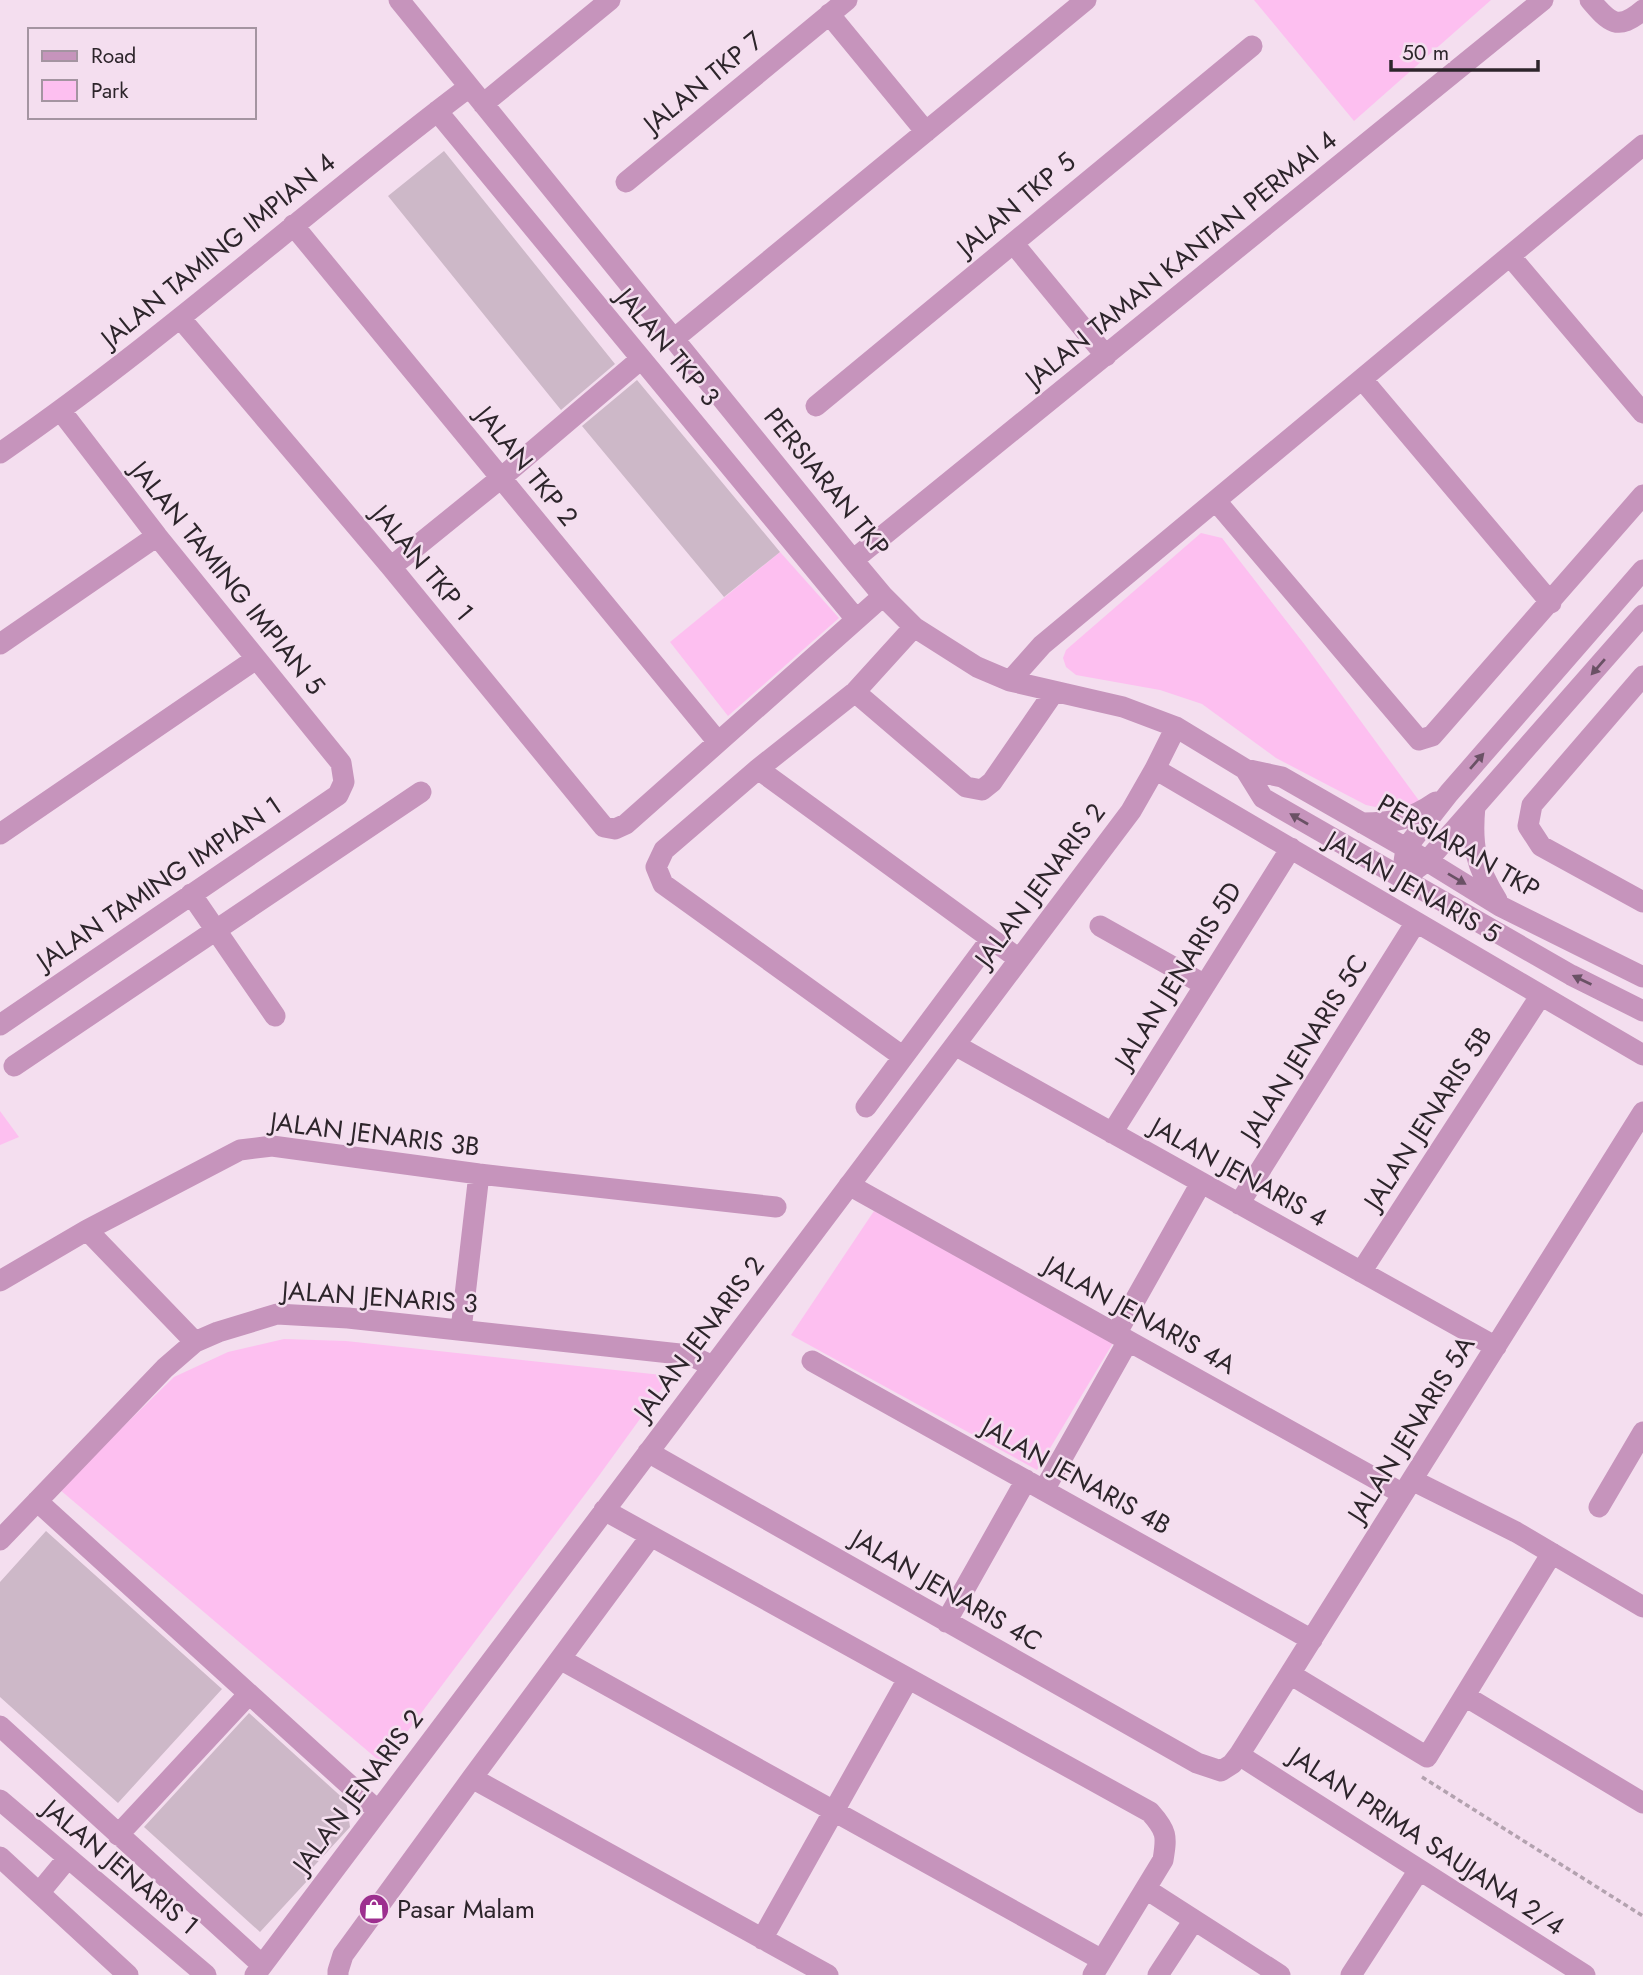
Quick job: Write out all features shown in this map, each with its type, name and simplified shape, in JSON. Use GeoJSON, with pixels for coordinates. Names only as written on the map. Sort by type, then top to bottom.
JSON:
{"type":"FeatureCollection","features":[{"type":"Feature","properties":{"kind":"street","name":"PERSIARAN TKP"},"geometry":{"type":"LineString","coordinates":[[399,0],[853,560],[883,596],[914,626],[977,667],[1010,681],[1123,707],[1176,727],[1245,769],[1282,777],[1500,906],[1643,977]]}},
{"type":"Feature","properties":{"kind":"street"},"geometry":{"type":"LineString","coordinates":[[483,104],[610,0]]}},
{"type":"Feature","properties":{"kind":"street","name":"JALAN TKP 7"},"geometry":{"type":"LineString","coordinates":[[626,181],[847,0]]}},
{"type":"Feature","properties":{"kind":"street"},"geometry":{"type":"LineString","coordinates":[[675,338],[1086,0]]}},
{"type":"Feature","properties":{"kind":"street","name":"JALAN TAMAN KANTAN PERMAI 4"},"geometry":{"type":"LineString","coordinates":[[853,560],[1543,0]]}},
{"type":"Feature","properties":{"kind":"street"},"geometry":{"type":"LineString","coordinates":[[1590,0],[1607,20],[1621,23],[1643,10]]}},
{"type":"Feature","properties":{"kind":"street"},"geometry":{"type":"LineString","coordinates":[[829,14],[926,132]]}},
{"type":"Feature","properties":{"kind":"street","name":"JALAN TKP 5"},"geometry":{"type":"LineString","coordinates":[[816,406],[1252,46]]}},
{"type":"Feature","properties":{"kind":"street","name":"JALAN TAMING IMPIAN 4"},"geometry":{"type":"LineString","coordinates":[[0,453],[61,411],[181,319],[293,225],[469,87]]}},
{"type":"Feature","properties":{"kind":"street","name":"JALAN TKP 3"},"geometry":{"type":"LineString","coordinates":[[437,111],[856,619]]}},
{"type":"Feature","properties":{"kind":"street"},"geometry":{"type":"LineString","coordinates":[[1010,681],[1042,645],[1643,145]]}},
{"type":"Feature","properties":{"kind":"street","name":"JALAN TKP 2"},"geometry":{"type":"LineString","coordinates":[[293,225],[718,743]]}},
{"type":"Feature","properties":{"kind":"street"},"geometry":{"type":"LineString","coordinates":[[1013,243],[1106,356]]}},
{"type":"Feature","properties":{"kind":"street"},"geometry":{"type":"LineString","coordinates":[[1510,256],[1643,413]]}},
{"type":"Feature","properties":{"kind":"street","name":"JALAN TKP 1"},"geometry":{"type":"LineString","coordinates":[[181,319],[604,827],[615,829],[626,824],[718,743]]}},
{"type":"Feature","properties":{"kind":"street"},"geometry":{"type":"LineString","coordinates":[[391,568],[641,359]]}},
{"type":"Feature","properties":{"kind":"street"},"geometry":{"type":"LineString","coordinates":[[1362,379],[1550,603]]}},
{"type":"Feature","properties":{"kind":"street","name":"JALAN TAMING IMPIAN 5"},"geometry":{"type":"LineString","coordinates":[[61,411],[157,536],[341,763],[344,782]]}},
{"type":"Feature","properties":{"kind":"street"},"geometry":{"type":"LineString","coordinates":[[1216,501],[1419,740],[1432,736],[1643,495]]}},
{"type":"Feature","properties":{"kind":"street"},"geometry":{"type":"LineString","coordinates":[[0,644],[157,536]]}},
{"type":"Feature","properties":{"kind":"street"},"geometry":{"type":"LineString","coordinates":[[1402,878],[1406,848],[1449,793],[1643,570]]}},
{"type":"Feature","properties":{"kind":"street"},"geometry":{"type":"LineString","coordinates":[[718,743],[883,596]]}},
{"type":"Feature","properties":{"kind":"street"},"geometry":{"type":"LineString","coordinates":[[1402,878],[1427,861],[1643,615]]}},
{"type":"Feature","properties":{"kind":"street"},"geometry":{"type":"LineString","coordinates":[[902,1056],[663,884],[656,867],[664,850],[758,769],[855,692],[914,626]]}},
{"type":"Feature","properties":{"kind":"street"},"geometry":{"type":"LineString","coordinates":[[0,834],[256,659]]}},
{"type":"Feature","properties":{"kind":"street"},"geometry":{"type":"LineString","coordinates":[[1640,686],[1532,805],[1528,825],[1541,846],[1643,902]]}},
{"type":"Feature","properties":{"kind":"street"},"geometry":{"type":"LineString","coordinates":[[855,692],[966,787],[982,790],[992,782],[1055,692]]}},
{"type":"Feature","properties":{"kind":"street","name":"JALAN JENARIS 2"},"geometry":{"type":"LineString","coordinates":[[259,1970],[1131,811],[1176,727]]}},
{"type":"Feature","properties":{"kind":"street"},"geometry":{"type":"LineString","coordinates":[[758,769],[1019,959]]}},
{"type":"Feature","properties":{"kind":"street","name":"JALAN JENARIS 5"},"geometry":{"type":"LineString","coordinates":[[1155,769],[1643,1055]]}},
{"type":"Feature","properties":{"kind":"street","name":"PERSIARAN TKP"},"geometry":{"type":"LineString","coordinates":[[1245,769],[1263,798],[1571,975],[1643,1011]]}},
{"type":"Feature","properties":{"kind":"street","name":"JALAN TAMING IMPIAN 1"},"geometry":{"type":"LineString","coordinates":[[0,1025],[338,795],[344,782]]}},
{"type":"Feature","properties":{"kind":"street"},"geometry":{"type":"LineString","coordinates":[[14,1066],[421,792]]}},
{"type":"Feature","properties":{"kind":"street"},"geometry":{"type":"LineString","coordinates":[[1362,823],[1385,823],[1404,819],[1420,813],[1449,793]]}},
{"type":"Feature","properties":{"kind":"street"},"geometry":{"type":"LineString","coordinates":[[1475,806],[1474,846],[1482,877],[1500,906]]}},
{"type":"Feature","properties":{"kind":"street","name":"JALAN JENARIS 5D"},"geometry":{"type":"LineString","coordinates":[[1112,1133],[1291,848]]}},
{"type":"Feature","properties":{"kind":"street"},"geometry":{"type":"LineString","coordinates":[[191,894],[275,1016]]}},
{"type":"Feature","properties":{"kind":"street","name":"JALAN JENARIS 5C"},"geometry":{"type":"LineString","coordinates":[[1239,1204],[1416,922]]}},
{"type":"Feature","properties":{"kind":"street"},"geometry":{"type":"LineString","coordinates":[[1100,926],[1205,985]]}},
{"type":"Feature","properties":{"kind":"street"},"geometry":{"type":"LineString","coordinates":[[866,1107],[990,939]]}},
{"type":"Feature","properties":{"kind":"street","name":"JALAN JENARIS 5B"},"geometry":{"type":"LineString","coordinates":[[1361,1272],[1541,995]]}},
{"type":"Feature","properties":{"kind":"street","name":"JALAN JENARIS 4"},"geometry":{"type":"LineString","coordinates":[[955,1045],[1496,1347]]}},
{"type":"Feature","properties":{"kind":"street","name":"JALAN JENARIS 5A"},"geometry":{"type":"LineString","coordinates":[[1221,1771],[1239,1755],[1643,1112]]}},
{"type":"Feature","properties":{"kind":"street","name":"JALAN JENARIS 3B"},"geometry":{"type":"LineString","coordinates":[[0,1281],[87,1230],[240,1150],[272,1146],[480,1174],[776,1207]]}},
{"type":"Feature","properties":{"kind":"street"},"geometry":{"type":"LineString","coordinates":[[461,1330],[480,1174]]}},
{"type":"Feature","properties":{"kind":"street"},"geometry":{"type":"LineString","coordinates":[[946,1622],[1035,1485],[1122,1337],[1201,1183]]}},
{"type":"Feature","properties":{"kind":"street","name":"JALAN JENARIS 4A"},"geometry":{"type":"LineString","coordinates":[[849,1185],[1122,1337],[1408,1487],[1516,1532],[1643,1606]]}},
{"type":"Feature","properties":{"kind":"street"},"geometry":{"type":"LineString","coordinates":[[87,1230],[195,1342]]}},
{"type":"Feature","properties":{"kind":"street","name":"JALAN JENARIS 3"},"geometry":{"type":"LineString","coordinates":[[0,1540],[165,1368],[195,1342],[218,1332],[278,1314],[348,1318],[689,1355],[713,1366]]}},
{"type":"Feature","properties":{"kind":"street","name":"JALAN JENARIS 4B"},"geometry":{"type":"LineString","coordinates":[[812,1361],[1312,1640]]}},
{"type":"Feature","properties":{"kind":"street"},"geometry":{"type":"LineString","coordinates":[[1598,1507],[1643,1432]]}},
{"type":"Feature","properties":{"kind":"street","name":"JALAN JENARIS 4C"},"geometry":{"type":"LineString","coordinates":[[648,1452],[1197,1763],[1221,1771]]}},
{"type":"Feature","properties":{"kind":"street"},"geometry":{"type":"LineString","coordinates":[[37,1501],[378,1811]]}},
{"type":"Feature","properties":{"kind":"street"},"geometry":{"type":"LineString","coordinates":[[560,1660],[834,1811],[1097,1967],[1163,1860],[1166,1845],[1164,1828],[1150,1812],[604,1510]]}},
{"type":"Feature","properties":{"kind":"street"},"geometry":{"type":"LineString","coordinates":[[338,1975],[343,1955],[652,1536]]}},
{"type":"Feature","properties":{"kind":"street"},"geometry":{"type":"LineString","coordinates":[[1290,1674],[1423,1766],[1552,1553]]}},
{"type":"Feature","properties":{"kind":"street"},"geometry":{"type":"LineString","coordinates":[[762,1939],[908,1679]]}},
{"type":"Feature","properties":{"kind":"street"},"geometry":{"type":"LineString","coordinates":[[118,1835],[248,1695]]}},
{"type":"Feature","properties":{"kind":"street"},"geometry":{"type":"LineString","coordinates":[[1465,1696],[1643,1803]]}},
{"type":"Feature","properties":{"kind":"street"},"geometry":{"type":"LineString","coordinates":[[0,1727],[259,1970]]}},
{"type":"Feature","properties":{"kind":"street","name":"JALAN PRIMA SAUJANA 2/4"},"geometry":{"type":"LineString","coordinates":[[1239,1755],[1585,1975]]}},
{"type":"Feature","properties":{"kind":"street"},"geometry":{"type":"LineString","coordinates":[[472,1778],[828,1975]]}},
{"type":"Feature","properties":{"kind":"street","name":"JALAN JENARIS 1"},"geometry":{"type":"LineString","coordinates":[[0,1801],[206,1975]]}},
{"type":"Feature","properties":{"kind":"street"},"geometry":{"type":"LineString","coordinates":[[0,1857],[128,1975]]}},
{"type":"Feature","properties":{"kind":"street"},"geometry":{"type":"LineString","coordinates":[[38,1893],[67,1859]]}},
{"type":"Feature","properties":{"kind":"street"},"geometry":{"type":"LineString","coordinates":[[1351,1975],[1419,1870]]}},
{"type":"Feature","properties":{"kind":"street"},"geometry":{"type":"LineString","coordinates":[[1146,1889],[1280,1975]]}},
{"type":"Feature","properties":{"kind":"street"},"geometry":{"type":"LineString","coordinates":[[1158,1975],[1194,1920]]}},
{"type":"Feature","properties":{"kind":"path"},"geometry":{"type":"LineString","coordinates":[[1423,1766],[1643,1916]]}},
{"type":"Feature","properties":{"kind":"green space"},"geometry":{"type":"Polygon","coordinates":[[[1254,0],[1491,0],[1354,121],[1254,0]]]}},
{"type":"Feature","properties":{"kind":"green space"},"geometry":{"type":"Polygon","coordinates":[[[1201,533],[1222,538],[1305,645],[1420,802],[1385,809],[1366,805],[1276,758],[1202,704],[1160,690],[1076,675],[1066,667],[1063,658],[1066,650],[1201,533]]]}},
{"type":"Feature","properties":{"kind":"green space"},"geometry":{"type":"Polygon","coordinates":[[[780,552],[839,618],[728,716],[670,642],[780,552]]]}},
{"type":"Feature","properties":{"kind":"green space"},"geometry":{"type":"Polygon","coordinates":[[[0,1111],[19,1137],[0,1145],[0,1111]]]}},
{"type":"Feature","properties":{"kind":"green space"},"geometry":{"type":"Polygon","coordinates":[[[874,1211],[1113,1343],[1037,1470],[791,1335],[874,1211]]]}},
{"type":"Feature","properties":{"kind":"green space"},"geometry":{"type":"Polygon","coordinates":[[[284,1339],[346,1341],[671,1376],[383,1764],[59,1489],[174,1377],[228,1352],[284,1339]]]}},
{"type":"Feature","properties":{"kind":"building"},"geometry":{"type":"Polygon","coordinates":[[[444,151],[615,364],[561,410],[388,196],[444,151]]]}},
{"type":"Feature","properties":{"kind":"building"},"geometry":{"type":"Polygon","coordinates":[[[637,380],[780,552],[724,597],[582,426],[637,380]]]}},
{"type":"Feature","properties":{"kind":"building"},"geometry":{"type":"Polygon","coordinates":[[[46,1531],[222,1689],[118,1803],[0,1697],[0,1582],[46,1531]]]}},
{"type":"Feature","properties":{"kind":"building"},"geometry":{"type":"Polygon","coordinates":[[[249,1713],[346,1801],[350,1827],[304,1877],[308,1880],[260,1932],[144,1827],[249,1713]]]}},
{"type":"Feature","properties":{"kind":"place","name":"Pasar Malam"},"geometry":{"type":"Point","coordinates":[374,1909]}}]}
